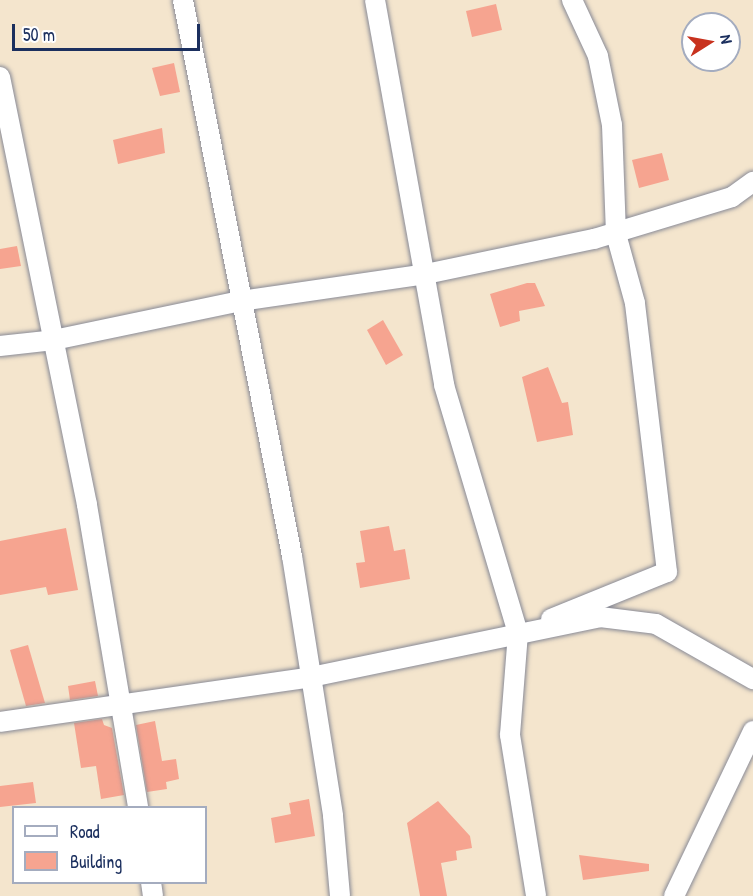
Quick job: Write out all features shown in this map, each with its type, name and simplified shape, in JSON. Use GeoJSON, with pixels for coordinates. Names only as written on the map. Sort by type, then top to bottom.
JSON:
{"type":"FeatureCollection","features":[{"type":"Feature","properties":{"kind":"street"},"geometry":{"type":"LineString","coordinates":[[183,0],[292,556],[333,816],[340,896]]}},
{"type":"Feature","properties":{"kind":"street"},"geometry":{"type":"LineString","coordinates":[[375,0],[426,274],[444,385],[518,633],[510,735],[537,896]]}},
{"type":"Feature","properties":{"kind":"street"},"geometry":{"type":"LineString","coordinates":[[518,633],[667,572],[635,303],[616,234],[612,125],[598,56],[572,0]]}},
{"type":"Feature","properties":{"kind":"street"},"geometry":{"type":"LineString","coordinates":[[0,77],[87,505],[138,806]]}},
{"type":"Feature","properties":{"kind":"street"},"geometry":{"type":"LineString","coordinates":[[0,346],[54,340],[241,301],[426,274],[616,234],[732,197],[753,182]]}},
{"type":"Feature","properties":{"kind":"street"},"geometry":{"type":"LineString","coordinates":[[0,722],[311,677],[600,617],[656,624],[753,679]]}},
{"type":"Feature","properties":{"kind":"street"},"geometry":{"type":"LineString","coordinates":[[677,894],[753,730]]}},
{"type":"Feature","properties":{"kind":"building"},"geometry":{"type":"Polygon","coordinates":[[[496,4],[502,30],[472,37],[466,11],[496,4]]]}},
{"type":"Feature","properties":{"kind":"building"},"geometry":{"type":"Polygon","coordinates":[[[174,63],[180,92],[160,96],[152,68],[174,63]]]}},
{"type":"Feature","properties":{"kind":"building"},"geometry":{"type":"Polygon","coordinates":[[[162,128],[165,153],[118,164],[113,140],[162,128]]]}},
{"type":"Feature","properties":{"kind":"building"},"geometry":{"type":"Polygon","coordinates":[[[662,153],[669,180],[639,188],[632,160],[662,153]]]}},
{"type":"Feature","properties":{"kind":"building"},"geometry":{"type":"Polygon","coordinates":[[[17,246],[21,266],[0,269],[0,249],[17,246]]]}},
{"type":"Feature","properties":{"kind":"building"},"geometry":{"type":"Polygon","coordinates":[[[527,283],[535,283],[545,306],[519,311],[520,321],[500,327],[490,294],[527,283]]]}},
{"type":"Feature","properties":{"kind":"building"},"geometry":{"type":"Polygon","coordinates":[[[383,320],[403,355],[386,365],[367,330],[383,320]]]}},
{"type":"Feature","properties":{"kind":"building"},"geometry":{"type":"Polygon","coordinates":[[[548,367],[562,403],[568,402],[573,435],[537,442],[522,377],[548,367]]]}},
{"type":"Feature","properties":{"kind":"building"},"geometry":{"type":"Polygon","coordinates":[[[389,526],[394,551],[405,549],[410,579],[360,588],[356,563],[365,562],[360,531],[389,526]]]}},
{"type":"Feature","properties":{"kind":"building"},"geometry":{"type":"Polygon","coordinates":[[[66,528],[78,590],[48,595],[46,587],[0,595],[0,541],[66,528]]]}},
{"type":"Feature","properties":{"kind":"building"},"geometry":{"type":"Polygon","coordinates":[[[28,645],[45,703],[26,706],[10,650],[28,645]]]}},
{"type":"Feature","properties":{"kind":"building"},"geometry":{"type":"Polygon","coordinates":[[[95,681],[98,696],[70,700],[68,686],[95,681]]]}},
{"type":"Feature","properties":{"kind":"building"},"geometry":{"type":"Polygon","coordinates":[[[102,719],[104,725],[112,728],[124,795],[101,799],[96,766],[81,768],[74,723],[102,719]]]}},
{"type":"Feature","properties":{"kind":"building"},"geometry":{"type":"Polygon","coordinates":[[[155,721],[162,761],[176,759],[179,779],[166,782],[167,789],[147,792],[136,725],[155,721]]]}},
{"type":"Feature","properties":{"kind":"building"},"geometry":{"type":"Polygon","coordinates":[[[33,782],[36,803],[0,807],[0,786],[33,782]]]}},
{"type":"Feature","properties":{"kind":"building"},"geometry":{"type":"Polygon","coordinates":[[[309,799],[315,836],[275,843],[271,818],[291,814],[289,803],[309,799]]]}},
{"type":"Feature","properties":{"kind":"building"},"geometry":{"type":"Polygon","coordinates":[[[438,801],[470,836],[472,848],[456,851],[457,860],[441,863],[447,896],[420,896],[407,823],[438,801]]]}},
{"type":"Feature","properties":{"kind":"building"},"geometry":{"type":"Polygon","coordinates":[[[579,855],[649,864],[649,871],[583,880],[579,855]]]}}]}
